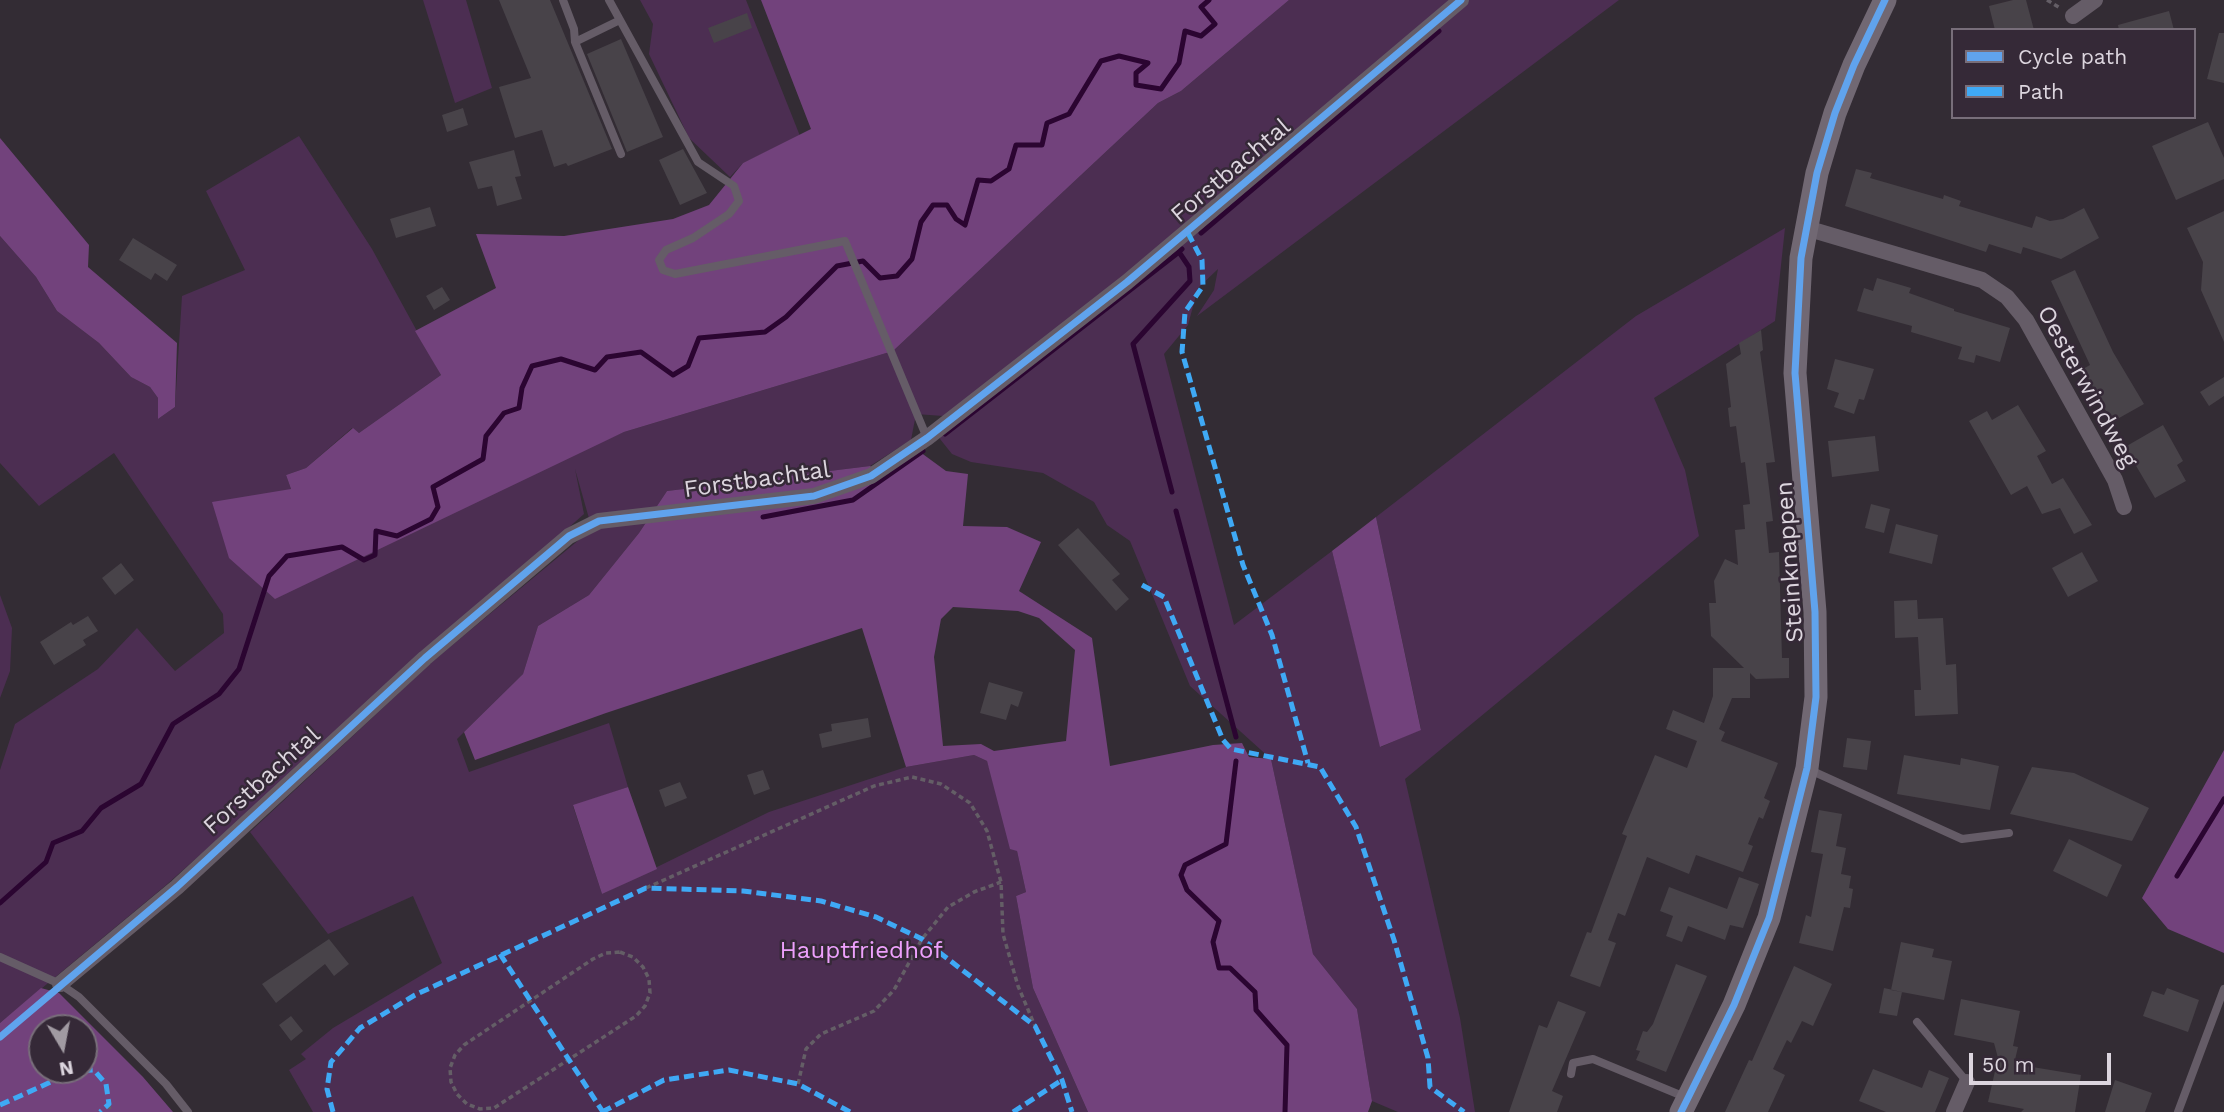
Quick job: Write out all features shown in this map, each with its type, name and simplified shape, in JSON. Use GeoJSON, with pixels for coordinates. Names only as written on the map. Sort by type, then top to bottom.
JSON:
{"type":"FeatureCollection","features":[{"type":"Feature","properties":{"kind":"street","name":"Forstbachtal"},"geometry":{"type":"LineString","coordinates":[[60,984],[177,887],[425,657],[583,526],[621,516],[772,502],[837,490],[871,476],[927,438],[1188,233],[1461,0]]}},
{"type":"Feature","properties":{"kind":"street","name":"Steinknappen"},"geometry":{"type":"LineString","coordinates":[[1684,1105],[1734,1005],[1769,918],[1807,768],[1815,698],[1815,612],[1795,373],[1806,228],[1817,173],[1835,113],[1885,0]]}},
{"type":"Feature","properties":{"kind":"street"},"geometry":{"type":"LineString","coordinates":[[2073,16],[2095,0]]}},
{"type":"Feature","properties":{"kind":"street","name":"Oesterwindweg"},"geometry":{"type":"LineString","coordinates":[[1806,228],[1982,280],[2007,297],[2026,320],[2115,480],[2124,507]]}},
{"type":"Feature","properties":{"kind":"street"},"geometry":{"type":"LineString","coordinates":[[1954,1112],[1967,1082]]}},
{"type":"Feature","properties":{"kind":"lane"},"geometry":{"type":"LineString","coordinates":[[563,0],[574,29],[575,42],[621,154]]}},
{"type":"Feature","properties":{"kind":"lane"},"geometry":{"type":"LineString","coordinates":[[609,0],[698,162],[734,186],[739,201],[729,214],[693,238],[666,250],[659,260],[663,270],[675,274],[845,241],[927,438]]}},
{"type":"Feature","properties":{"kind":"lane"},"geometry":{"type":"LineString","coordinates":[[575,42],[620,20]]}},
{"type":"Feature","properties":{"kind":"lane"},"geometry":{"type":"LineString","coordinates":[[1807,768],[1962,839],[2008,833]]}},
{"type":"Feature","properties":{"kind":"lane"},"geometry":{"type":"LineString","coordinates":[[0,957],[60,984],[79,997],[137,1055],[188,1112]]}},
{"type":"Feature","properties":{"kind":"lane"},"geometry":{"type":"LineString","coordinates":[[2178,1112],[2224,989]]}},
{"type":"Feature","properties":{"kind":"lane"},"geometry":{"type":"LineString","coordinates":[[1917,1022],[1967,1082]]}},
{"type":"Feature","properties":{"kind":"lane"},"geometry":{"type":"LineString","coordinates":[[1571,1073],[1573,1063],[1593,1059],[1684,1105]]}},
{"type":"Feature","properties":{"kind":"path"},"geometry":{"type":"LineString","coordinates":[[646,888],[874,786],[912,777],[942,784],[970,803],[987,831],[1001,882],[1003,934],[1018,986],[1035,1026]]}},
{"type":"Feature","properties":{"kind":"path"},"geometry":{"type":"LineString","coordinates":[[798,1084],[806,1049],[821,1034],[874,1011],[894,990],[922,939],[948,907],[974,892],[1001,882]]}},
{"type":"Feature","properties":{"kind":"path"},"geometry":{"type":"LineString","coordinates":[[620,952],[633,957],[643,967],[649,979],[650,993],[645,1006],[636,1016],[494,1108],[467,1104],[457,1094],[451,1082],[450,1068],[455,1055],[464,1045],[529,999],[606,953],[620,952]]}},
{"type":"Feature","properties":{"kind":"path"},"geometry":{"type":"LineString","coordinates":[[109,1104],[110,1112]]}},
{"type":"Feature","properties":{"kind":"green space"},"geometry":{"type":"Polygon","coordinates":[[[423,0],[466,0],[492,88],[455,103],[423,0]]]}},
{"type":"Feature","properties":{"kind":"green space"},"geometry":{"type":"Polygon","coordinates":[[[640,0],[746,0],[800,136],[743,163],[730,177],[689,138],[649,54],[653,24],[640,0]]]}},
{"type":"Feature","properties":{"kind":"green space","name":"Hauptfriedhof"},"geometry":{"type":"Polygon","coordinates":[[[1289,0],[1619,0],[1197,316],[1214,290],[1218,269],[1198,288],[1188,325],[1164,354],[1234,625],[1332,551],[1381,747],[1421,729],[1376,517],[1636,316],[1785,228],[1775,321],[1654,398],[1685,470],[1699,536],[1405,779],[1460,1018],[1475,1112],[1398,1112],[1372,1101],[1357,1009],[1313,954],[1271,759],[1190,686],[1130,541],[1107,525],[1094,502],[1043,473],[971,462],[952,454],[940,439],[943,416],[916,414],[911,440],[870,466],[667,491],[639,533],[589,595],[538,626],[523,674],[457,739],[469,772],[609,723],[628,787],[573,806],[602,894],[769,812],[906,767],[974,755],[987,761],[1017,851],[1026,892],[1016,896],[1033,988],[1088,1112],[313,1112],[289,1070],[306,1059],[301,1054],[333,1028],[442,963],[413,896],[328,934],[250,832],[432,662],[592,529],[575,469],[584,514],[165,886],[0,1023],[0,770],[15,724],[98,669],[137,628],[175,671],[224,633],[223,614],[114,453],[39,506],[0,463],[0,236],[36,277],[57,311],[99,343],[131,377],[150,387],[158,398],[158,419],[175,407],[182,296],[245,270],[206,191],[299,136],[372,249],[441,375],[359,433],[352,428],[306,468],[286,475],[291,489],[571,455],[624,432],[893,351],[1158,103],[1181,91],[1289,0]]]}},
{"type":"Feature","properties":{"kind":"green space"},"geometry":{"type":"Polygon","coordinates":[[[0,595],[12,628],[10,671],[0,698],[0,595]]]}},
{"type":"Feature","properties":{"kind":"shaded area"},"geometry":{"type":"Polygon","coordinates":[[[761,0],[1289,0],[1181,91],[1158,103],[893,351],[624,432],[275,599],[229,558],[212,502],[291,489],[286,475],[306,468],[353,428],[359,433],[441,375],[415,331],[496,288],[476,234],[564,236],[673,219],[709,205],[743,163],[811,129],[761,0]]]}},
{"type":"Feature","properties":{"kind":"shaded area"},"geometry":{"type":"Polygon","coordinates":[[[0,138],[89,245],[88,267],[177,343],[175,407],[158,419],[158,398],[150,387],[131,377],[99,343],[57,311],[36,277],[0,236],[0,138]]]}},
{"type":"Feature","properties":{"kind":"shaded area"},"geometry":{"type":"Polygon","coordinates":[[[920,452],[946,471],[968,474],[963,526],[1007,527],[1041,542],[1019,591],[1092,638],[1110,766],[1213,745],[1242,743],[1249,757],[1271,759],[1313,954],[1357,1009],[1372,1101],[1368,1112],[1088,1112],[1033,988],[1016,896],[1026,892],[1017,851],[1010,849],[987,761],[974,755],[906,767],[862,628],[606,713],[475,760],[464,732],[523,674],[538,626],[589,595],[639,533],[667,491],[870,466],[887,476],[920,452]],[[953,607],[941,619],[934,657],[943,746],[981,744],[994,751],[1066,741],[1075,650],[1039,618],[1018,611],[953,607]]]}},
{"type":"Feature","properties":{"kind":"shaded area"},"geometry":{"type":"Polygon","coordinates":[[[1376,517],[1421,730],[1380,747],[1332,551],[1376,517]]]}},
{"type":"Feature","properties":{"kind":"shaded area"},"geometry":{"type":"Polygon","coordinates":[[[2224,750],[2224,953],[2168,929],[2142,898],[2224,750]]]}},
{"type":"Feature","properties":{"kind":"shaded area"},"geometry":{"type":"Polygon","coordinates":[[[628,787],[657,869],[602,894],[573,805],[628,787]]]}},
{"type":"Feature","properties":{"kind":"shaded area"},"geometry":{"type":"Polygon","coordinates":[[[41,988],[59,993],[80,1014],[28,1014],[28,1084],[98,1084],[98,1032],[173,1112],[0,1112],[0,1023],[41,988]]]}},
{"type":"Feature","properties":{"kind":"building"},"geometry":{"type":"Polygon","coordinates":[[[499,0],[550,0],[612,149],[568,166],[566,163],[554,167],[542,130],[515,138],[499,87],[531,78],[499,0]]]}},
{"type":"Feature","properties":{"kind":"building"},"geometry":{"type":"Polygon","coordinates":[[[2026,0],[2033,28],[1994,28],[1989,6],[2026,0]]]}},
{"type":"Feature","properties":{"kind":"building"},"geometry":{"type":"Polygon","coordinates":[[[2169,11],[2173,28],[2119,28],[2118,25],[2169,11]]]}},
{"type":"Feature","properties":{"kind":"building"},"geometry":{"type":"Polygon","coordinates":[[[747,13],[752,28],[714,43],[708,28],[747,13]]]}},
{"type":"Feature","properties":{"kind":"building"},"geometry":{"type":"Polygon","coordinates":[[[2219,33],[2224,33],[2224,83],[2207,79],[2219,33]]]}},
{"type":"Feature","properties":{"kind":"building"},"geometry":{"type":"Polygon","coordinates":[[[621,39],[663,137],[627,152],[587,54],[621,39]]]}},
{"type":"Feature","properties":{"kind":"building"},"geometry":{"type":"Polygon","coordinates":[[[463,108],[468,125],[447,132],[442,115],[463,108]]]}},
{"type":"Feature","properties":{"kind":"building"},"geometry":{"type":"Polygon","coordinates":[[[2208,122],[2224,158],[2224,179],[2176,200],[2152,146],[2208,122]]]}},
{"type":"Feature","properties":{"kind":"building"},"geometry":{"type":"Polygon","coordinates":[[[683,149],[707,193],[680,205],[659,160],[683,149]]]}},
{"type":"Feature","properties":{"kind":"building"},"geometry":{"type":"Polygon","coordinates":[[[514,150],[521,176],[515,177],[522,199],[497,206],[492,186],[478,189],[469,162],[514,150]]]}},
{"type":"Feature","properties":{"kind":"building"},"geometry":{"type":"Polygon","coordinates":[[[1856,169],[1872,173],[1870,178],[1943,199],[1944,195],[1961,201],[1959,206],[2032,228],[2036,216],[2050,221],[2063,219],[2084,208],[2099,238],[2061,259],[2023,247],[2021,254],[1989,244],[1986,252],[1845,206],[1856,169]]]}},
{"type":"Feature","properties":{"kind":"building"},"geometry":{"type":"Polygon","coordinates":[[[430,207],[436,226],[396,238],[390,219],[430,207]]]}},
{"type":"Feature","properties":{"kind":"building"},"geometry":{"type":"Polygon","coordinates":[[[2224,211],[2224,342],[2201,290],[2203,262],[2187,228],[2224,211]]]}},
{"type":"Feature","properties":{"kind":"building"},"geometry":{"type":"Polygon","coordinates":[[[133,238],[177,265],[167,281],[155,273],[151,280],[119,260],[133,238]]]}},
{"type":"Feature","properties":{"kind":"building"},"geometry":{"type":"Polygon","coordinates":[[[2075,270],[2113,352],[2144,404],[2112,422],[2083,369],[2090,365],[2051,281],[2075,270]]]}},
{"type":"Feature","properties":{"kind":"building"},"geometry":{"type":"Polygon","coordinates":[[[1877,278],[1911,288],[1909,293],[1954,311],[2010,328],[2000,362],[1976,355],[1974,363],[1958,359],[1962,347],[1911,332],[1912,326],[1857,311],[1864,288],[1873,291],[1877,278]]]}},
{"type":"Feature","properties":{"kind":"building"},"geometry":{"type":"Polygon","coordinates":[[[442,287],[450,300],[434,310],[426,296],[442,287]]]}},
{"type":"Feature","properties":{"kind":"building"},"geometry":{"type":"Polygon","coordinates":[[[1761,330],[1763,350],[1760,352],[1775,462],[1766,463],[1773,521],[1766,522],[1769,553],[1779,552],[1782,658],[1789,658],[1789,678],[1756,679],[1750,673],[1750,698],[1732,698],[1719,729],[1725,732],[1721,741],[1778,763],[1764,798],[1770,801],[1763,819],[1759,817],[1748,844],[1753,846],[1743,872],[1696,855],[1689,874],[1647,857],[1625,916],[1618,913],[1608,940],[1616,943],[1600,987],[1570,976],[1587,932],[1591,933],[1627,836],[1622,834],[1655,755],[1687,768],[1697,741],[1666,729],[1673,710],[1704,723],[1713,696],[1713,668],[1744,668],[1711,636],[1709,603],[1716,603],[1714,581],[1725,559],[1738,565],[1735,530],[1745,529],[1743,505],[1750,504],[1745,462],[1741,463],[1736,426],[1730,427],[1728,408],[1731,407],[1726,364],[1741,354],[1739,343],[1761,330]]]}},
{"type":"Feature","properties":{"kind":"building"},"geometry":{"type":"Polygon","coordinates":[[[1835,359],[1874,369],[1864,400],[1859,399],[1854,414],[1834,407],[1839,393],[1827,389],[1835,359]]]}},
{"type":"Feature","properties":{"kind":"building"},"geometry":{"type":"Polygon","coordinates":[[[2224,377],[2224,396],[2209,406],[2200,392],[2224,377]]]}},
{"type":"Feature","properties":{"kind":"building"},"geometry":{"type":"Polygon","coordinates":[[[2018,405],[2046,451],[2037,456],[2052,484],[2063,478],[2092,525],[2074,534],[2060,508],[2042,514],[2027,486],[2011,495],[1969,421],[1987,411],[1992,420],[2018,405]]]}},
{"type":"Feature","properties":{"kind":"building"},"geometry":{"type":"Polygon","coordinates":[[[2163,425],[2183,461],[2177,465],[2186,481],[2155,498],[2125,447],[2163,425]]]}},
{"type":"Feature","properties":{"kind":"building"},"geometry":{"type":"Polygon","coordinates":[[[1875,436],[1879,471],[1832,477],[1828,441],[1875,436]]]}},
{"type":"Feature","properties":{"kind":"building"},"geometry":{"type":"Polygon","coordinates":[[[1871,504],[1890,509],[1884,533],[1865,528],[1871,504]]]}},
{"type":"Feature","properties":{"kind":"building"},"geometry":{"type":"Polygon","coordinates":[[[1896,524],[1938,535],[1932,564],[1889,553],[1896,524]]]}},
{"type":"Feature","properties":{"kind":"building"},"geometry":{"type":"Polygon","coordinates":[[[1078,528],[1120,574],[1112,580],[1129,599],[1116,611],[1058,545],[1078,528]]]}},
{"type":"Feature","properties":{"kind":"building"},"geometry":{"type":"Polygon","coordinates":[[[2082,552],[2098,581],[2068,597],[2052,568],[2082,552]]]}},
{"type":"Feature","properties":{"kind":"building"},"geometry":{"type":"Polygon","coordinates":[[[121,563],[134,580],[115,595],[102,578],[121,563]]]}},
{"type":"Feature","properties":{"kind":"building"},"geometry":{"type":"Polygon","coordinates":[[[1917,600],[1918,619],[1943,618],[1946,665],[1956,664],[1958,714],[1915,716],[1914,690],[1921,690],[1918,637],[1895,638],[1894,601],[1917,600]]]}},
{"type":"Feature","properties":{"kind":"building"},"geometry":{"type":"Polygon","coordinates":[[[88,616],[98,631],[83,640],[86,645],[54,665],[40,642],[71,622],[73,625],[88,616]]]}},
{"type":"Feature","properties":{"kind":"building"},"geometry":{"type":"Polygon","coordinates":[[[989,682],[1023,692],[1018,707],[1011,704],[1006,720],[980,713],[989,682]]]}},
{"type":"Feature","properties":{"kind":"building"},"geometry":{"type":"Polygon","coordinates":[[[868,718],[871,737],[822,748],[819,734],[832,731],[831,724],[868,718]]]}},
{"type":"Feature","properties":{"kind":"building"},"geometry":{"type":"Polygon","coordinates":[[[1847,738],[1871,741],[1867,770],[1843,767],[1847,738]]]}},
{"type":"Feature","properties":{"kind":"building"},"geometry":{"type":"Polygon","coordinates":[[[1904,755],[1960,765],[1961,758],[1999,766],[1990,810],[1897,794],[1904,755]]]}},
{"type":"Feature","properties":{"kind":"building"},"geometry":{"type":"Polygon","coordinates":[[[2032,767],[2074,773],[2149,808],[2132,841],[2010,814],[2032,767]]]}},
{"type":"Feature","properties":{"kind":"building"},"geometry":{"type":"Polygon","coordinates":[[[763,770],[770,789],[754,795],[747,775],[763,770]]]}},
{"type":"Feature","properties":{"kind":"building"},"geometry":{"type":"Polygon","coordinates":[[[680,782],[687,798],[665,807],[659,790],[680,782]]]}},
{"type":"Feature","properties":{"kind":"building"},"geometry":{"type":"Polygon","coordinates":[[[1819,810],[1842,814],[1836,846],[1846,848],[1841,874],[1851,876],[1849,888],[1853,889],[1850,908],[1844,907],[1833,951],[1799,943],[1806,915],[1811,917],[1823,854],[1811,852],[1819,810]]]}},
{"type":"Feature","properties":{"kind":"building"},"geometry":{"type":"Polygon","coordinates":[[[2069,839],[2122,865],[2107,897],[2053,871],[2069,839]]]}},
{"type":"Feature","properties":{"kind":"building"},"geometry":{"type":"Polygon","coordinates":[[[1739,877],[1759,884],[1743,928],[1730,925],[1725,940],[1688,926],[1682,942],[1666,936],[1673,916],[1660,911],[1669,887],[1727,909],[1739,877]]]}},
{"type":"Feature","properties":{"kind":"building"},"geometry":{"type":"Polygon","coordinates":[[[329,939],[349,964],[334,976],[325,964],[276,1003],[262,984],[329,939]]]}},
{"type":"Feature","properties":{"kind":"building"},"geometry":{"type":"Polygon","coordinates":[[[1901,942],[1934,949],[1932,957],[1952,961],[1944,1000],[1891,990],[1901,942]]]}},
{"type":"Feature","properties":{"kind":"building"},"geometry":{"type":"Polygon","coordinates":[[[1676,964],[1707,976],[1666,1072],[1636,1060],[1640,1051],[1636,1050],[1643,1031],[1647,1032],[1653,1024],[1676,964]]]}},
{"type":"Feature","properties":{"kind":"building"},"geometry":{"type":"Polygon","coordinates":[[[1794,966],[1832,984],[1813,1026],[1802,1021],[1791,1043],[1787,1040],[1773,1069],[1785,1075],[1768,1112],[1725,1112],[1749,1060],[1752,1061],[1794,966]]]}},
{"type":"Feature","properties":{"kind":"building"},"geometry":{"type":"Polygon","coordinates":[[[1884,988],[1902,992],[1897,1016],[1879,1013],[1884,988]]]}},
{"type":"Feature","properties":{"kind":"building"},"geometry":{"type":"Polygon","coordinates":[[[2167,988],[2199,1000],[2188,1032],[2143,1016],[2152,991],[2164,995],[2167,988]]]}},
{"type":"Feature","properties":{"kind":"building"},"geometry":{"type":"Polygon","coordinates":[[[1961,999],[2020,1011],[2013,1046],[2018,1047],[2014,1064],[2081,1075],[2075,1112],[2021,1112],[2024,1109],[1988,1102],[1998,1058],[1994,1043],[1954,1035],[1961,999]]]}},
{"type":"Feature","properties":{"kind":"building"},"geometry":{"type":"Polygon","coordinates":[[[1558,1001],[1586,1012],[1552,1091],[1563,1096],[1557,1112],[1509,1112],[1539,1025],[1547,1028],[1558,1001]]]}},
{"type":"Feature","properties":{"kind":"building"},"geometry":{"type":"Polygon","coordinates":[[[291,1016],[303,1031],[291,1041],[279,1025],[291,1016]]]}},
{"type":"Feature","properties":{"kind":"building"},"geometry":{"type":"Polygon","coordinates":[[[1873,1069],[1922,1088],[1929,1070],[1949,1078],[1935,1112],[1886,1112],[1859,1101],[1873,1069]]]}},
{"type":"Feature","properties":{"kind":"building"},"geometry":{"type":"Polygon","coordinates":[[[2115,1080],[2152,1093],[2145,1112],[2105,1112],[2115,1080]]]}},
{"type":"Feature","properties":{"kind":"waterway"},"geometry":{"type":"LineString","coordinates":[[0,903],[46,862],[53,843],[82,831],[101,808],[141,784],[173,724],[219,694],[239,669],[269,576],[287,556],[342,547],[364,560],[375,555],[376,531],[397,536],[431,519],[438,507],[433,487],[483,459],[486,436],[504,413],[519,408],[522,388],[532,366],[561,359],[595,370],[607,357],[641,352],[673,375],[688,366],[699,338],[765,332],[786,317],[837,266],[863,261],[880,278],[897,276],[912,259],[921,222],[933,205],[947,205],[956,219],[965,225],[978,180],[991,181],[1009,169],[1016,145],[1042,145],[1047,123],[1069,114],[1101,61],[1119,56],[1148,63],[1136,73],[1136,85],[1161,89],[1179,63],[1185,31],[1201,36],[1215,24],[1201,7],[1209,0]]}},
{"type":"Feature","properties":{"kind":"waterway"},"geometry":{"type":"LineString","coordinates":[[1201,233],[1439,31]]}},
{"type":"Feature","properties":{"kind":"waterway"},"geometry":{"type":"LineString","coordinates":[[1172,492],[1133,344],[1190,281],[1189,267],[1179,252],[1182,249]]}},
{"type":"Feature","properties":{"kind":"waterway"},"geometry":{"type":"LineString","coordinates":[[945,434],[1179,252]]}},
{"type":"Feature","properties":{"kind":"waterway"},"geometry":{"type":"LineString","coordinates":[[763,517],[853,500],[923,451]]}},
{"type":"Feature","properties":{"kind":"waterway"},"geometry":{"type":"LineString","coordinates":[[1176,511],[1236,737]]}},
{"type":"Feature","properties":{"kind":"waterway"},"geometry":{"type":"LineString","coordinates":[[1236,761],[1226,844],[1185,865],[1181,875],[1187,890],[1219,921],[1213,942],[1219,968],[1230,968],[1255,992],[1256,1010],[1287,1045],[1285,1112]]}},
{"type":"Feature","properties":{"kind":"waterway"},"geometry":{"type":"LineString","coordinates":[[2177,876],[2224,799]]}},
{"type":"Feature","properties":{"kind":"marked path"},"geometry":{"type":"LineString","coordinates":[[1188,233],[1202,260],[1203,286],[1185,312],[1182,352],[1243,565],[1272,635],[1308,763]]}},
{"type":"Feature","properties":{"kind":"marked path"},"geometry":{"type":"LineString","coordinates":[[1142,585],[1164,597],[1223,740],[1231,749],[1320,767],[1356,827],[1394,940],[1428,1058],[1430,1087],[1464,1112]]}},
{"type":"Feature","properties":{"kind":"marked path"},"geometry":{"type":"LineString","coordinates":[[333,1112],[327,1089],[331,1062],[360,1028],[415,995],[646,888],[743,891],[821,901],[876,917],[922,939],[1035,1026],[1062,1080],[1072,1112]]}},
{"type":"Feature","properties":{"kind":"marked path"},"geometry":{"type":"LineString","coordinates":[[500,954],[603,1112]]}},
{"type":"Feature","properties":{"kind":"marked path"},"geometry":{"type":"LineString","coordinates":[[0,1105],[75,1071],[94,1070],[106,1084],[109,1104],[100,1112]]}},
{"type":"Feature","properties":{"kind":"marked path"},"geometry":{"type":"LineString","coordinates":[[602,1112],[664,1080],[729,1070],[798,1084],[850,1112]]}},
{"type":"Feature","properties":{"kind":"marked path"},"geometry":{"type":"LineString","coordinates":[[1013,1112],[1062,1080]]}},
{"type":"Feature","properties":{"kind":"cycle path"},"geometry":{"type":"LineString","coordinates":[[0,1037],[177,887],[425,658],[569,536],[599,521],[814,496],[871,476],[927,438],[1127,282],[1461,0]]}},
{"type":"Feature","properties":{"kind":"cycle path"},"geometry":{"type":"LineString","coordinates":[[1681,1112],[1734,1005],[1769,918],[1807,768],[1816,697],[1815,612],[1795,373],[1801,258],[1817,173],[1835,113],[1885,0]]}}]}
